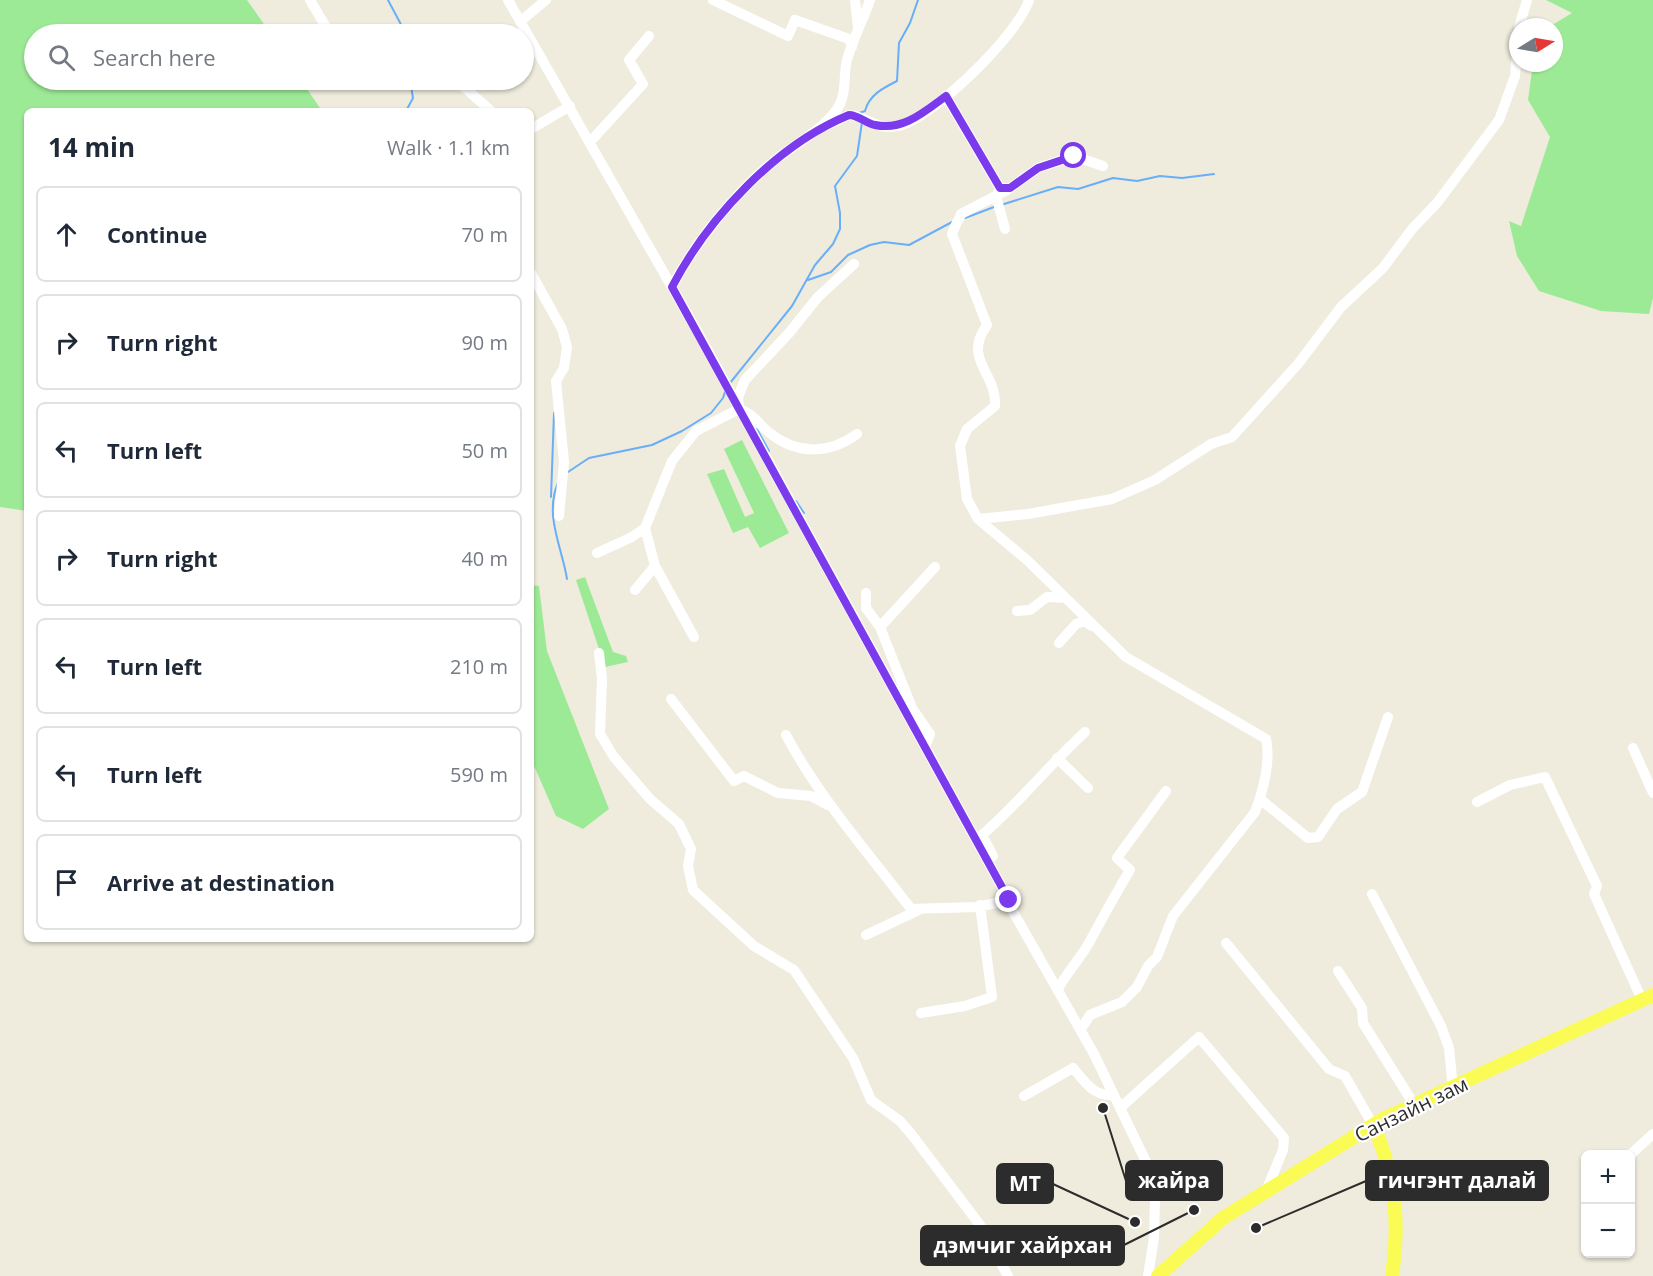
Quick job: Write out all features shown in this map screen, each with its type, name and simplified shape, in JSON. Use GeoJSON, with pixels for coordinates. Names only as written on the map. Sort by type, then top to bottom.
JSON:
{"type":"FeatureCollection","features":[{"type":"Feature","properties":{"kind":"main road","name":"Санзайн зам"},"geometry":{"type":"LineString","coordinates":[[1158,1276],[1223,1218],[1373,1125],[1647,998]]}},
{"type":"Feature","properties":{"kind":"main road"},"geometry":{"type":"LineString","coordinates":[[1373,1125],[1395,1198],[1397,1226],[1392,1276]]}},
{"type":"Feature","properties":{"kind":"street"},"geometry":{"type":"LineString","coordinates":[[310,0],[326,24]]}},
{"type":"Feature","properties":{"kind":"street"},"geometry":{"type":"LineString","coordinates":[[508,0],[524,24]]}},
{"type":"Feature","properties":{"kind":"street"},"geometry":{"type":"LineString","coordinates":[[522,20],[546,0]]}},
{"type":"Feature","properties":{"kind":"street"},"geometry":{"type":"LineString","coordinates":[[713,0],[788,36],[795,20],[849,39],[852,47]]}},
{"type":"Feature","properties":{"kind":"street"},"geometry":{"type":"LineString","coordinates":[[855,0],[858,31]]}},
{"type":"Feature","properties":{"kind":"street"},"geometry":{"type":"LineString","coordinates":[[812,134],[840,106],[846,85],[846,61],[870,0]]}},
{"type":"Feature","properties":{"kind":"street"},"geometry":{"type":"LineString","coordinates":[[672,287],[687,259],[724,212],[774,161],[812,134],[849,115],[875,125],[895,127],[906,124],[978,70],[1023,14],[1029,0]]}},
{"type":"Feature","properties":{"kind":"street"},"geometry":{"type":"LineString","coordinates":[[1522,18],[1527,0]]}},
{"type":"Feature","properties":{"kind":"street"},"geometry":{"type":"LineString","coordinates":[[590,142],[643,84],[629,60],[649,36]]}},
{"type":"Feature","properties":{"kind":"street"},"geometry":{"type":"LineString","coordinates":[[534,42],[672,287],[1008,901],[1081,1029],[1114,1095],[1149,1170],[1155,1198],[1154,1238],[1148,1276]]}},
{"type":"Feature","properties":{"kind":"street"},"geometry":{"type":"LineString","coordinates":[[978,519],[1028,514],[1112,498],[1155,480],[1211,444],[1232,437],[1298,364],[1341,307],[1383,268],[1412,229],[1437,203],[1499,120],[1515,72]]}},
{"type":"Feature","properties":{"kind":"street"},"geometry":{"type":"LineString","coordinates":[[467,90],[488,108]]}},
{"type":"Feature","properties":{"kind":"street"},"geometry":{"type":"LineString","coordinates":[[946,96],[1002,191],[1005,230]]}},
{"type":"Feature","properties":{"kind":"street"},"geometry":{"type":"LineString","coordinates":[[534,127],[570,106]]}},
{"type":"Feature","properties":{"kind":"street"},"geometry":{"type":"LineString","coordinates":[[1081,1029],[1090,1015],[1122,1002],[1137,987],[1148,966],[1157,957],[1173,916],[1255,812],[1260,799],[1269,751],[1266,738],[1126,657],[1027,560],[978,519],[967,499],[960,446],[967,429],[995,406],[996,396],[977,351],[978,339],[987,325],[952,234],[961,214],[1038,168],[1074,156],[1104,166]]}},
{"type":"Feature","properties":{"kind":"street"},"geometry":{"type":"LineString","coordinates":[[739,409],[738,397],[745,380],[789,333],[818,297],[854,264]]}},
{"type":"Feature","properties":{"kind":"street"},"geometry":{"type":"LineString","coordinates":[[534,278],[562,329],[567,347],[564,368],[556,381],[564,462],[559,516]]}},
{"type":"Feature","properties":{"kind":"street"},"geometry":{"type":"LineString","coordinates":[[597,553],[632,537],[645,528],[672,461],[696,431],[739,409],[752,413],[769,433],[782,442],[802,450],[825,450],[842,445],[857,435]]}},
{"type":"Feature","properties":{"kind":"street"},"geometry":{"type":"LineString","coordinates":[[645,528],[654,566],[694,637]]}},
{"type":"Feature","properties":{"kind":"street"},"geometry":{"type":"LineString","coordinates":[[635,590],[654,566]]}},
{"type":"Feature","properties":{"kind":"street"},"geometry":{"type":"LineString","coordinates":[[880,627],[934,567]]}},
{"type":"Feature","properties":{"kind":"street"},"geometry":{"type":"LineString","coordinates":[[866,593],[866,608],[880,627],[912,708],[930,734],[925,747]]}},
{"type":"Feature","properties":{"kind":"street"},"geometry":{"type":"LineString","coordinates":[[1017,611],[1030,610],[1047,597],[1066,598]]}},
{"type":"Feature","properties":{"kind":"street"},"geometry":{"type":"LineString","coordinates":[[1059,643],[1076,624],[1084,621],[1095,628]]}},
{"type":"Feature","properties":{"kind":"street"},"geometry":{"type":"LineString","coordinates":[[599,652],[602,679],[600,734],[614,757],[650,799],[679,824],[691,849],[688,866],[693,890],[754,946],[794,970],[853,1058],[871,1100],[900,1121],[939,1170],[980,1225],[1008,1276]]}},
{"type":"Feature","properties":{"kind":"street"},"geometry":{"type":"LineString","coordinates":[[671,699],[734,781],[744,776],[778,793],[811,796],[833,809]]}},
{"type":"Feature","properties":{"kind":"street"},"geometry":{"type":"LineString","coordinates":[[1260,799],[1308,838],[1318,837],[1336,809],[1362,792],[1388,717]]}},
{"type":"Feature","properties":{"kind":"street"},"geometry":{"type":"LineString","coordinates":[[1008,901],[1011,892],[982,835],[1020,802],[1057,758],[1085,732]]}},
{"type":"Feature","properties":{"kind":"street"},"geometry":{"type":"LineString","coordinates":[[786,735],[801,764],[833,809],[911,909],[1008,901]]}},
{"type":"Feature","properties":{"kind":"street"},"geometry":{"type":"LineString","coordinates":[[1633,748],[1653,793]]}},
{"type":"Feature","properties":{"kind":"street"},"geometry":{"type":"LineString","coordinates":[[1057,758],[1088,788]]}},
{"type":"Feature","properties":{"kind":"street"},"geometry":{"type":"LineString","coordinates":[[1476,802],[1510,785],[1545,777],[1597,886],[1594,894],[1647,998]]}},
{"type":"Feature","properties":{"kind":"street"},"geometry":{"type":"LineString","coordinates":[[1058,989],[1070,967],[1089,942],[1130,870],[1118,858],[1122,849],[1166,791]]}},
{"type":"Feature","properties":{"kind":"street"},"geometry":{"type":"LineString","coordinates":[[1372,894],[1441,1026],[1449,1048],[1453,1088]]}},
{"type":"Feature","properties":{"kind":"street"},"geometry":{"type":"LineString","coordinates":[[921,1013],[965,1006],[992,997],[980,904]]}},
{"type":"Feature","properties":{"kind":"street"},"geometry":{"type":"LineString","coordinates":[[866,935],[920,910]]}},
{"type":"Feature","properties":{"kind":"street"},"geometry":{"type":"LineString","coordinates":[[1226,943],[1329,1069],[1344,1076],[1373,1125]]}},
{"type":"Feature","properties":{"kind":"street"},"geometry":{"type":"LineString","coordinates":[[1338,971],[1362,1008],[1363,1023],[1415,1106]]}},
{"type":"Feature","properties":{"kind":"street"},"geometry":{"type":"LineString","coordinates":[[1120,1108],[1199,1037],[1284,1138],[1283,1150],[1266,1191]]}},
{"type":"Feature","properties":{"kind":"street"},"geometry":{"type":"LineString","coordinates":[[1024,1096],[1073,1068],[1091,1088],[1103,1096],[1114,1095]]}},
{"type":"Feature","properties":{"kind":"street"},"geometry":{"type":"LineString","coordinates":[[1635,1150],[1653,1134]]}},
{"type":"Feature","properties":{"kind":"green space"},"geometry":{"type":"Polygon","coordinates":[[[0,0],[247,0],[264,24],[24,24],[24,90],[308,90],[320,108],[24,108],[24,511],[0,507],[0,0]]]}},
{"type":"Feature","properties":{"kind":"green space"},"geometry":{"type":"Polygon","coordinates":[[[1546,0],[1653,0],[1653,298],[1649,314],[1601,311],[1539,291],[1517,256],[1509,221],[1521,226],[1550,137],[1528,100],[1532,72],[1563,72],[1563,18],[1572,13],[1546,0]]]}},
{"type":"Feature","properties":{"kind":"green space"},"geometry":{"type":"Polygon","coordinates":[[[742,440],[789,533],[760,548],[748,527],[733,533],[707,474],[724,469],[745,517],[754,513],[724,449],[742,440]]]}},
{"type":"Feature","properties":{"kind":"green space"},"geometry":{"type":"Polygon","coordinates":[[[585,577],[613,652],[626,656],[628,662],[605,667],[576,580],[585,577]]]}},
{"type":"Feature","properties":{"kind":"green space"},"geometry":{"type":"Polygon","coordinates":[[[534,585],[539,586],[547,651],[609,809],[583,829],[556,816],[534,766],[534,585]]]}},
{"type":"Feature","properties":{"kind":"waterway"},"geometry":{"type":"LineString","coordinates":[[388,0],[401,24]]}},
{"type":"Feature","properties":{"kind":"waterway"},"geometry":{"type":"LineString","coordinates":[[859,113],[865,111],[877,93],[897,81],[899,43],[910,23],[918,0]]}},
{"type":"Feature","properties":{"kind":"waterway"},"geometry":{"type":"LineString","coordinates":[[408,108],[413,98],[412,90]]}},
{"type":"Feature","properties":{"kind":"waterway"},"geometry":{"type":"LineString","coordinates":[[730,383],[792,306],[815,265],[833,244],[840,229],[840,213],[835,186],[857,156],[862,122]]}},
{"type":"Feature","properties":{"kind":"waterway"},"geometry":{"type":"LineString","coordinates":[[1001,205],[1058,187],[1078,189],[1113,178],[1137,181],[1160,176],[1182,178],[1214,174]]}},
{"type":"Feature","properties":{"kind":"waterway"},"geometry":{"type":"LineString","coordinates":[[965,218],[994,207]]}},
{"type":"Feature","properties":{"kind":"waterway"},"geometry":{"type":"LineString","coordinates":[[808,280],[831,272],[848,255],[870,245],[884,242],[909,245],[952,222]]}},
{"type":"Feature","properties":{"kind":"waterway"},"geometry":{"type":"LineString","coordinates":[[568,472],[589,458],[652,445],[682,431],[711,413],[725,392]]}},
{"type":"Feature","properties":{"kind":"waterway"},"geometry":{"type":"LineString","coordinates":[[551,497],[554,413]]}},
{"type":"Feature","properties":{"kind":"waterway"},"geometry":{"type":"LineString","coordinates":[[757,429],[769,451]]}},
{"type":"Feature","properties":{"kind":"waterway"},"geometry":{"type":"LineString","coordinates":[[558,483],[554,495],[553,519],[567,579]]}},
{"type":"Feature","properties":{"kind":"waterway"},"geometry":{"type":"LineString","coordinates":[[796,501],[804,513]]}},
{"type":"Feature","properties":{"kind":"place","name":"жайра"},"geometry":{"type":"Point","coordinates":[1103,1108]}},
{"type":"Feature","properties":{"kind":"place","name":"дэмчиг хайрхан"},"geometry":{"type":"Point","coordinates":[1194,1210]}},
{"type":"Feature","properties":{"kind":"place","name":"MT"},"geometry":{"type":"Point","coordinates":[1135,1222]}},
{"type":"Feature","properties":{"kind":"place","name":"гичгэнт далай"},"geometry":{"type":"Point","coordinates":[1256,1228]}},
{"type":"Feature","properties":{"kind":"route"},"geometry":{"type":"LineString","coordinates":[[1009,900],[672,287],[687,259],[724,212],[774,161],[812,134],[849,115],[854,115],[867,123],[895,127],[906,124],[946,96],[1000,188],[1010,188],[1038,168],[1074,156]]}}]}
